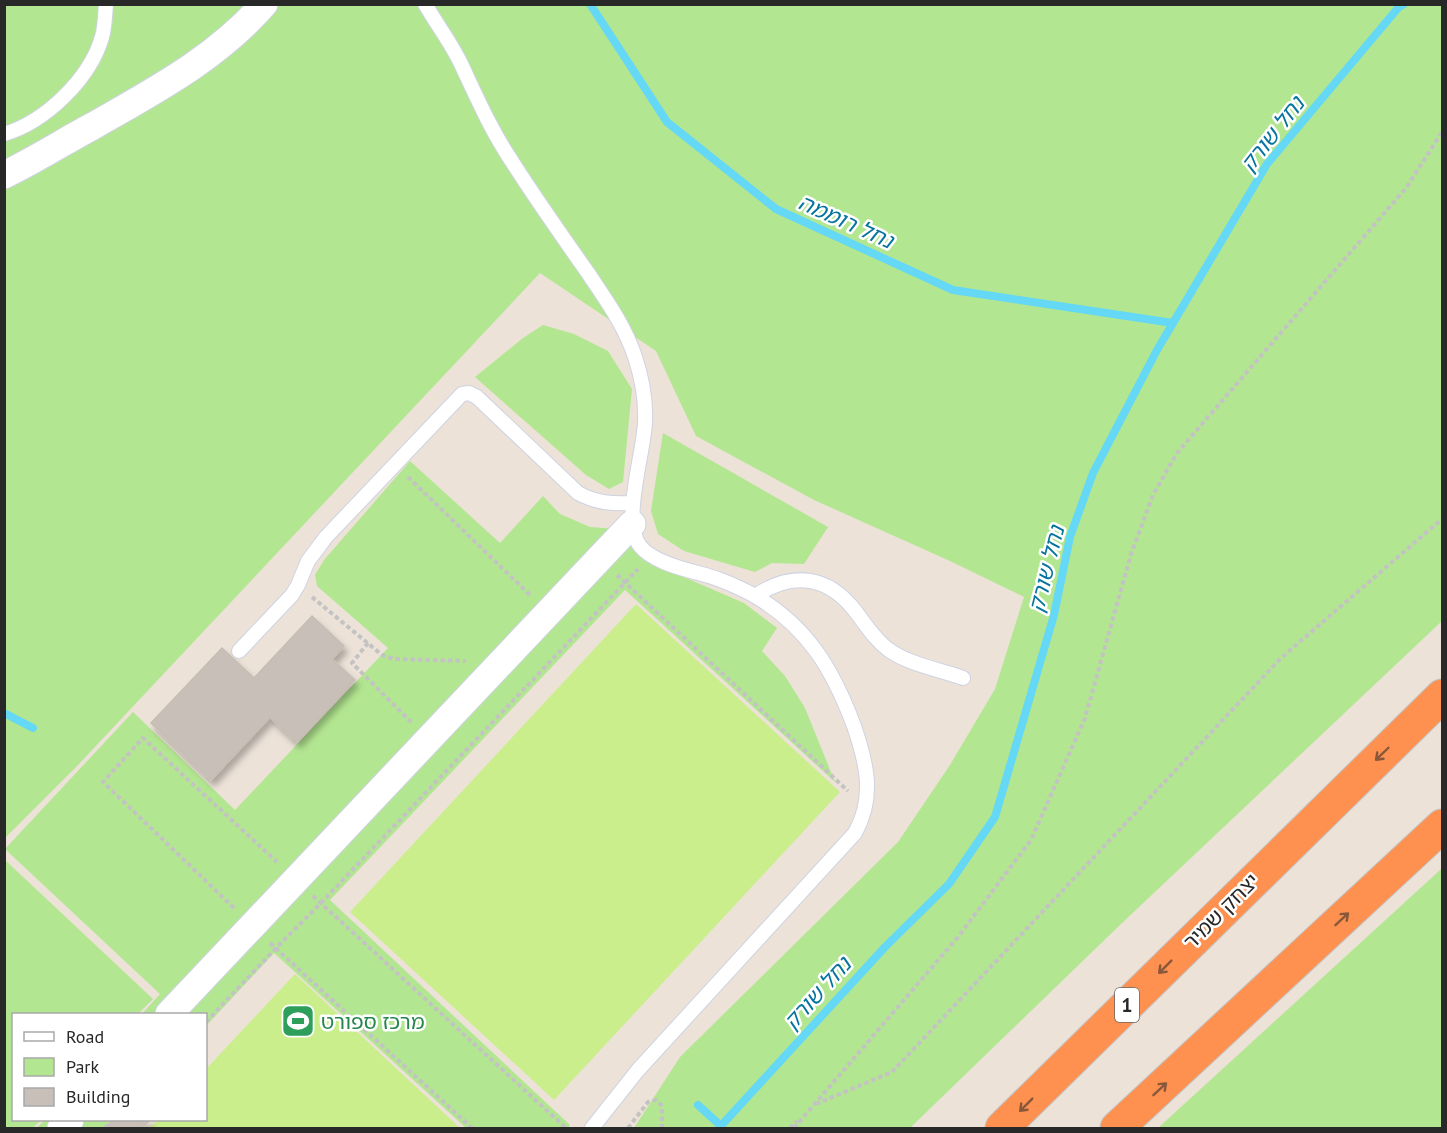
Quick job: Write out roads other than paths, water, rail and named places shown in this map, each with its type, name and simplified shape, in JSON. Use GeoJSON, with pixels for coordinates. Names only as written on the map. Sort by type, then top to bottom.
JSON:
{"type":"FeatureCollection","features":[{"type":"Feature","properties":{"kind":"highway","name":"יצחק שמיר"},"geometry":{"type":"LineString","coordinates":[[1002,1128],[1433,705]]}},
{"type":"Feature","properties":{"kind":"highway"},"geometry":{"type":"LineString","coordinates":[[1117,1128],[1443,826]]}},
{"type":"Feature","properties":{"kind":"street"},"geometry":{"type":"LineString","coordinates":[[4,175],[164,86],[234,34],[264,4]]}},
{"type":"Feature","properties":{"kind":"street"},"geometry":{"type":"LineString","coordinates":[[170,1013],[599,558],[632,513]]}},
{"type":"Feature","properties":{"kind":"lane"},"geometry":{"type":"LineString","coordinates":[[4,134],[19,130],[37,119],[57,104],[77,82],[102,39],[106,4]]}},
{"type":"Feature","properties":{"kind":"lane"},"geometry":{"type":"LineString","coordinates":[[425,4],[461,64],[472,91],[502,147],[612,310],[628,339],[642,385],[645,418],[642,455],[632,513],[636,540],[651,556],[719,579],[755,596],[780,613],[801,632],[831,672],[863,752],[868,781],[866,808],[860,825],[849,841],[638,1070],[592,1128]]}},
{"type":"Feature","properties":{"kind":"lane"},"geometry":{"type":"LineString","coordinates":[[239,651],[292,595],[313,554],[394,464],[464,393],[477,397],[578,493],[632,513]]}},
{"type":"Feature","properties":{"kind":"lane"},"geometry":{"type":"LineString","coordinates":[[755,596],[768,587],[793,580],[804,580],[826,586],[846,601],[881,643],[893,653],[963,678]]}},
{"type":"Feature","properties":{"kind":"waterway","name":"נחל רוממה"},"geometry":{"type":"LineString","coordinates":[[590,4],[667,122],[776,209],[953,290],[1173,323]]}},
{"type":"Feature","properties":{"kind":"waterway","name":"נחל שורק"},"geometry":{"type":"LineString","coordinates":[[719,1128],[885,947],[949,884],[995,817],[1054,615],[1070,537],[1093,473],[1157,350],[1267,164],[1398,8],[1404,4]]}},
{"type":"Feature","properties":{"kind":"waterway"},"geometry":{"type":"LineString","coordinates":[[4,713],[33,728]]}},
{"type":"Feature","properties":{"kind":"waterway"},"geometry":{"type":"LineString","coordinates":[[698,1105],[721,1126]]}},
{"type":"Feature","properties":{"kind":"place","name":"מרכז ספורט"},"geometry":{"type":"Point","coordinates":[298,1021]}}]}
